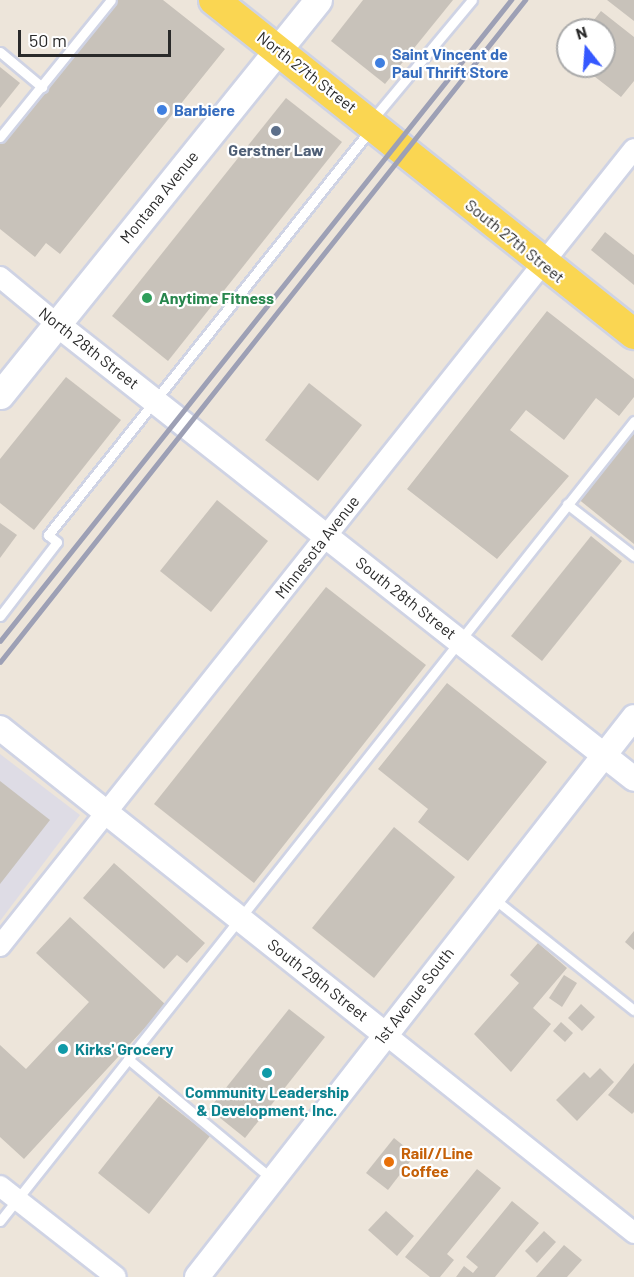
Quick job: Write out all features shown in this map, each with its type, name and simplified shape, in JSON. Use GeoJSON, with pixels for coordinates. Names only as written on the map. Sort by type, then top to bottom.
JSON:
{"type":"FeatureCollection","features":[{"type":"Feature","properties":{"kind":"main road","name":"North 27th Street"},"geometry":{"type":"LineString","coordinates":[[214,0],[399,146]]}},
{"type":"Feature","properties":{"kind":"main road","name":"Montana Avenue"},"geometry":{"type":"LineString","coordinates":[[0,395],[318,0]]}},
{"type":"Feature","properties":{"kind":"main road","name":"South 27th Street"},"geometry":{"type":"LineString","coordinates":[[399,146],[543,264],[634,334]]}},
{"type":"Feature","properties":{"kind":"street","name":"Minnesota Avenue"},"geometry":{"type":"LineString","coordinates":[[0,946],[634,149]]}},
{"type":"Feature","properties":{"kind":"street","name":"North 28th Street"},"geometry":{"type":"LineString","coordinates":[[0,277],[58,325],[178,417]]}},
{"type":"Feature","properties":{"kind":"street","name":"South 28th Street"},"geometry":{"type":"LineString","coordinates":[[178,417],[634,779]]}},
{"type":"Feature","properties":{"kind":"street","name":"1st Avenue South"},"geometry":{"type":"LineString","coordinates":[[197,1277],[634,717]]}},
{"type":"Feature","properties":{"kind":"street","name":"South 29th Street"},"geometry":{"type":"LineString","coordinates":[[0,728],[634,1233]]}},
{"type":"Feature","properties":{"kind":"street"},"geometry":{"type":"LineString","coordinates":[[0,1186],[116,1277]]}},
{"type":"Feature","properties":{"kind":"lane"},"geometry":{"type":"LineString","coordinates":[[0,137],[111,0]]}},
{"type":"Feature","properties":{"kind":"lane"},"geometry":{"type":"LineString","coordinates":[[0,616],[57,542],[48,535],[153,398],[472,0]]}},
{"type":"Feature","properties":{"kind":"lane"},"geometry":{"type":"LineString","coordinates":[[0,52],[42,87]]}},
{"type":"Feature","properties":{"kind":"lane"},"geometry":{"type":"LineString","coordinates":[[0,1221],[634,421]]}},
{"type":"Feature","properties":{"kind":"lane"},"geometry":{"type":"LineString","coordinates":[[567,504],[634,556]]}},
{"type":"Feature","properties":{"kind":"lane"},"geometry":{"type":"LineString","coordinates":[[492,897],[634,1010]]}},
{"type":"Feature","properties":{"kind":"lane"},"geometry":{"type":"LineString","coordinates":[[128,1059],[273,1179]]}},
{"type":"Feature","properties":{"kind":"shaded area"},"geometry":{"type":"Polygon","coordinates":[[[0,754],[80,815],[0,921],[0,754]]]}},
{"type":"Feature","properties":{"kind":"building"},"geometry":{"type":"Polygon","coordinates":[[[115,0],[163,0],[225,49],[60,254],[46,243],[35,257],[0,229],[0,141],[115,0]]]}},
{"type":"Feature","properties":{"kind":"building","name":"Saint Vincent de Paul Thrift Store"},"geometry":{"type":"Polygon","coordinates":[[[363,0],[453,0],[385,84],[331,41],[363,0]]]}},
{"type":"Feature","properties":{"kind":"building"},"geometry":{"type":"Polygon","coordinates":[[[607,0],[634,0],[634,21],[607,0]]]}},
{"type":"Feature","properties":{"kind":"building"},"geometry":{"type":"Polygon","coordinates":[[[601,11],[610,18],[595,18],[601,11]]]}},
{"type":"Feature","properties":{"kind":"building"},"geometry":{"type":"Polygon","coordinates":[[[616,23],[634,37],[634,81],[621,97],[596,78],[616,78],[616,23]]]}},
{"type":"Feature","properties":{"kind":"building"},"geometry":{"type":"Polygon","coordinates":[[[0,67],[20,83],[0,108],[0,67]]]}},
{"type":"Feature","properties":{"kind":"building"},"geometry":{"type":"Polygon","coordinates":[[[286,98],[342,142],[168,361],[112,316],[286,98]]]}},
{"type":"Feature","properties":{"kind":"building"},"geometry":{"type":"Polygon","coordinates":[[[605,232],[634,255],[634,285],[591,250],[605,232]]]}},
{"type":"Feature","properties":{"kind":"building"},"geometry":{"type":"Polygon","coordinates":[[[547,311],[634,379],[634,397],[619,416],[596,398],[564,440],[526,410],[510,430],[569,476],[497,559],[407,489],[547,311]]]}},
{"type":"Feature","properties":{"kind":"building"},"geometry":{"type":"Polygon","coordinates":[[[66,377],[121,420],[34,530],[0,503],[0,459],[66,377]]]}},
{"type":"Feature","properties":{"kind":"building"},"geometry":{"type":"Polygon","coordinates":[[[309,383],[362,425],[318,481],[265,440],[309,383]]]}},
{"type":"Feature","properties":{"kind":"building"},"geometry":{"type":"Polygon","coordinates":[[[634,426],[634,544],[577,498],[634,426]]]}},
{"type":"Feature","properties":{"kind":"building"},"geometry":{"type":"Polygon","coordinates":[[[217,500],[268,541],[211,612],[160,571],[217,500]]]}},
{"type":"Feature","properties":{"kind":"building"},"geometry":{"type":"Polygon","coordinates":[[[0,523],[17,535],[0,558],[0,523]]]}},
{"type":"Feature","properties":{"kind":"building"},"geometry":{"type":"Polygon","coordinates":[[[591,536],[622,561],[542,661],[511,636],[591,536]]]}},
{"type":"Feature","properties":{"kind":"building"},"geometry":{"type":"Polygon","coordinates":[[[326,587],[426,665],[254,883],[154,804],[326,587]]]}},
{"type":"Feature","properties":{"kind":"building"},"geometry":{"type":"Polygon","coordinates":[[[447,683],[547,762],[468,861],[418,822],[428,809],[378,769],[447,683]]]}},
{"type":"Feature","properties":{"kind":"building"},"geometry":{"type":"Polygon","coordinates":[[[0,781],[50,820],[0,884],[0,781]]]}},
{"type":"Feature","properties":{"kind":"building"},"geometry":{"type":"Polygon","coordinates":[[[394,827],[455,877],[374,978],[312,928],[394,827]]]}},
{"type":"Feature","properties":{"kind":"building"},"geometry":{"type":"Polygon","coordinates":[[[114,863],[205,943],[187,963],[177,955],[164,969],[83,898],[114,863]]]}},
{"type":"Feature","properties":{"kind":"building"},"geometry":{"type":"Polygon","coordinates":[[[70,917],[166,1005],[24,1159],[0,1137],[0,1045],[26,1069],[89,1002],[36,953],[70,917]]]}},
{"type":"Feature","properties":{"kind":"building"},"geometry":{"type":"Polygon","coordinates":[[[634,931],[634,950],[625,942],[634,931]]]}},
{"type":"Feature","properties":{"kind":"building"},"geometry":{"type":"Polygon","coordinates":[[[538,943],[567,968],[533,1008],[551,1024],[511,1072],[474,1034],[519,983],[510,975],[538,943]]]}},
{"type":"Feature","properties":{"kind":"building"},"geometry":{"type":"Polygon","coordinates":[[[564,975],[577,983],[562,1007],[549,998],[564,975]]]}},
{"type":"Feature","properties":{"kind":"building"},"geometry":{"type":"Polygon","coordinates":[[[581,1004],[595,1017],[582,1031],[568,1018],[581,1004]]]}},
{"type":"Feature","properties":{"kind":"building","name":"Community Leadership & Development, Inc."},"geometry":{"type":"Polygon","coordinates":[[[289,1009],[325,1037],[245,1138],[209,1109],[289,1009]]]}},
{"type":"Feature","properties":{"kind":"building"},"geometry":{"type":"Polygon","coordinates":[[[561,1022],[573,1033],[565,1042],[553,1031],[561,1022]]]}},
{"type":"Feature","properties":{"kind":"building"},"geometry":{"type":"Polygon","coordinates":[[[634,1063],[634,1112],[632,1114],[608,1095],[634,1063]]]}},
{"type":"Feature","properties":{"kind":"building"},"geometry":{"type":"Polygon","coordinates":[[[600,1068],[614,1082],[577,1121],[556,1100],[584,1072],[590,1078],[600,1068]]]}},
{"type":"Feature","properties":{"kind":"building"},"geometry":{"type":"Polygon","coordinates":[[[159,1096],[210,1136],[149,1214],[98,1173],[159,1096]]]}},
{"type":"Feature","properties":{"kind":"building"},"geometry":{"type":"Polygon","coordinates":[[[394,1138],[415,1155],[388,1190],[366,1173],[394,1138]]]}},
{"type":"Feature","properties":{"kind":"building"},"geometry":{"type":"Polygon","coordinates":[[[477,1169],[501,1188],[447,1254],[454,1260],[440,1277],[430,1277],[405,1257],[477,1169]]]}},
{"type":"Feature","properties":{"kind":"building"},"geometry":{"type":"Polygon","coordinates":[[[512,1201],[539,1223],[495,1277],[456,1277],[464,1266],[473,1273],[478,1267],[466,1257],[512,1201]]]}},
{"type":"Feature","properties":{"kind":"building"},"geometry":{"type":"Polygon","coordinates":[[[386,1211],[414,1236],[397,1256],[368,1230],[386,1211]]]}},
{"type":"Feature","properties":{"kind":"building"},"geometry":{"type":"Polygon","coordinates":[[[544,1231],[556,1242],[537,1263],[525,1251],[544,1231]]]}},
{"type":"Feature","properties":{"kind":"building"},"geometry":{"type":"Polygon","coordinates":[[[564,1245],[582,1260],[567,1277],[536,1277],[564,1245]]]}},
{"type":"Feature","properties":{"kind":"railway"},"geometry":{"type":"LineString","coordinates":[[0,641],[511,0]]}},
{"type":"Feature","properties":{"kind":"railway"},"geometry":{"type":"LineString","coordinates":[[0,662],[525,0]]}},
{"type":"Feature","properties":{"kind":"place","name":"Saint Vincent de Paul Thrift Store"},"geometry":{"type":"Point","coordinates":[380,63]}},
{"type":"Feature","properties":{"kind":"place","name":"Barbiere"},"geometry":{"type":"Point","coordinates":[162,110]}},
{"type":"Feature","properties":{"kind":"place","name":"Gerstner Law"},"geometry":{"type":"Point","coordinates":[276,131]}},
{"type":"Feature","properties":{"kind":"place","name":"Anytime Fitness"},"geometry":{"type":"Point","coordinates":[147,298]}},
{"type":"Feature","properties":{"kind":"place","name":"Kirks' Grocery"},"geometry":{"type":"Point","coordinates":[63,1049]}},
{"type":"Feature","properties":{"kind":"place","name":"Community Leadership & Development, Inc."},"geometry":{"type":"Point","coordinates":[267,1073]}},
{"type":"Feature","properties":{"kind":"place","name":"Rail//Line Coffee"},"geometry":{"type":"Point","coordinates":[389,1162]}}]}
